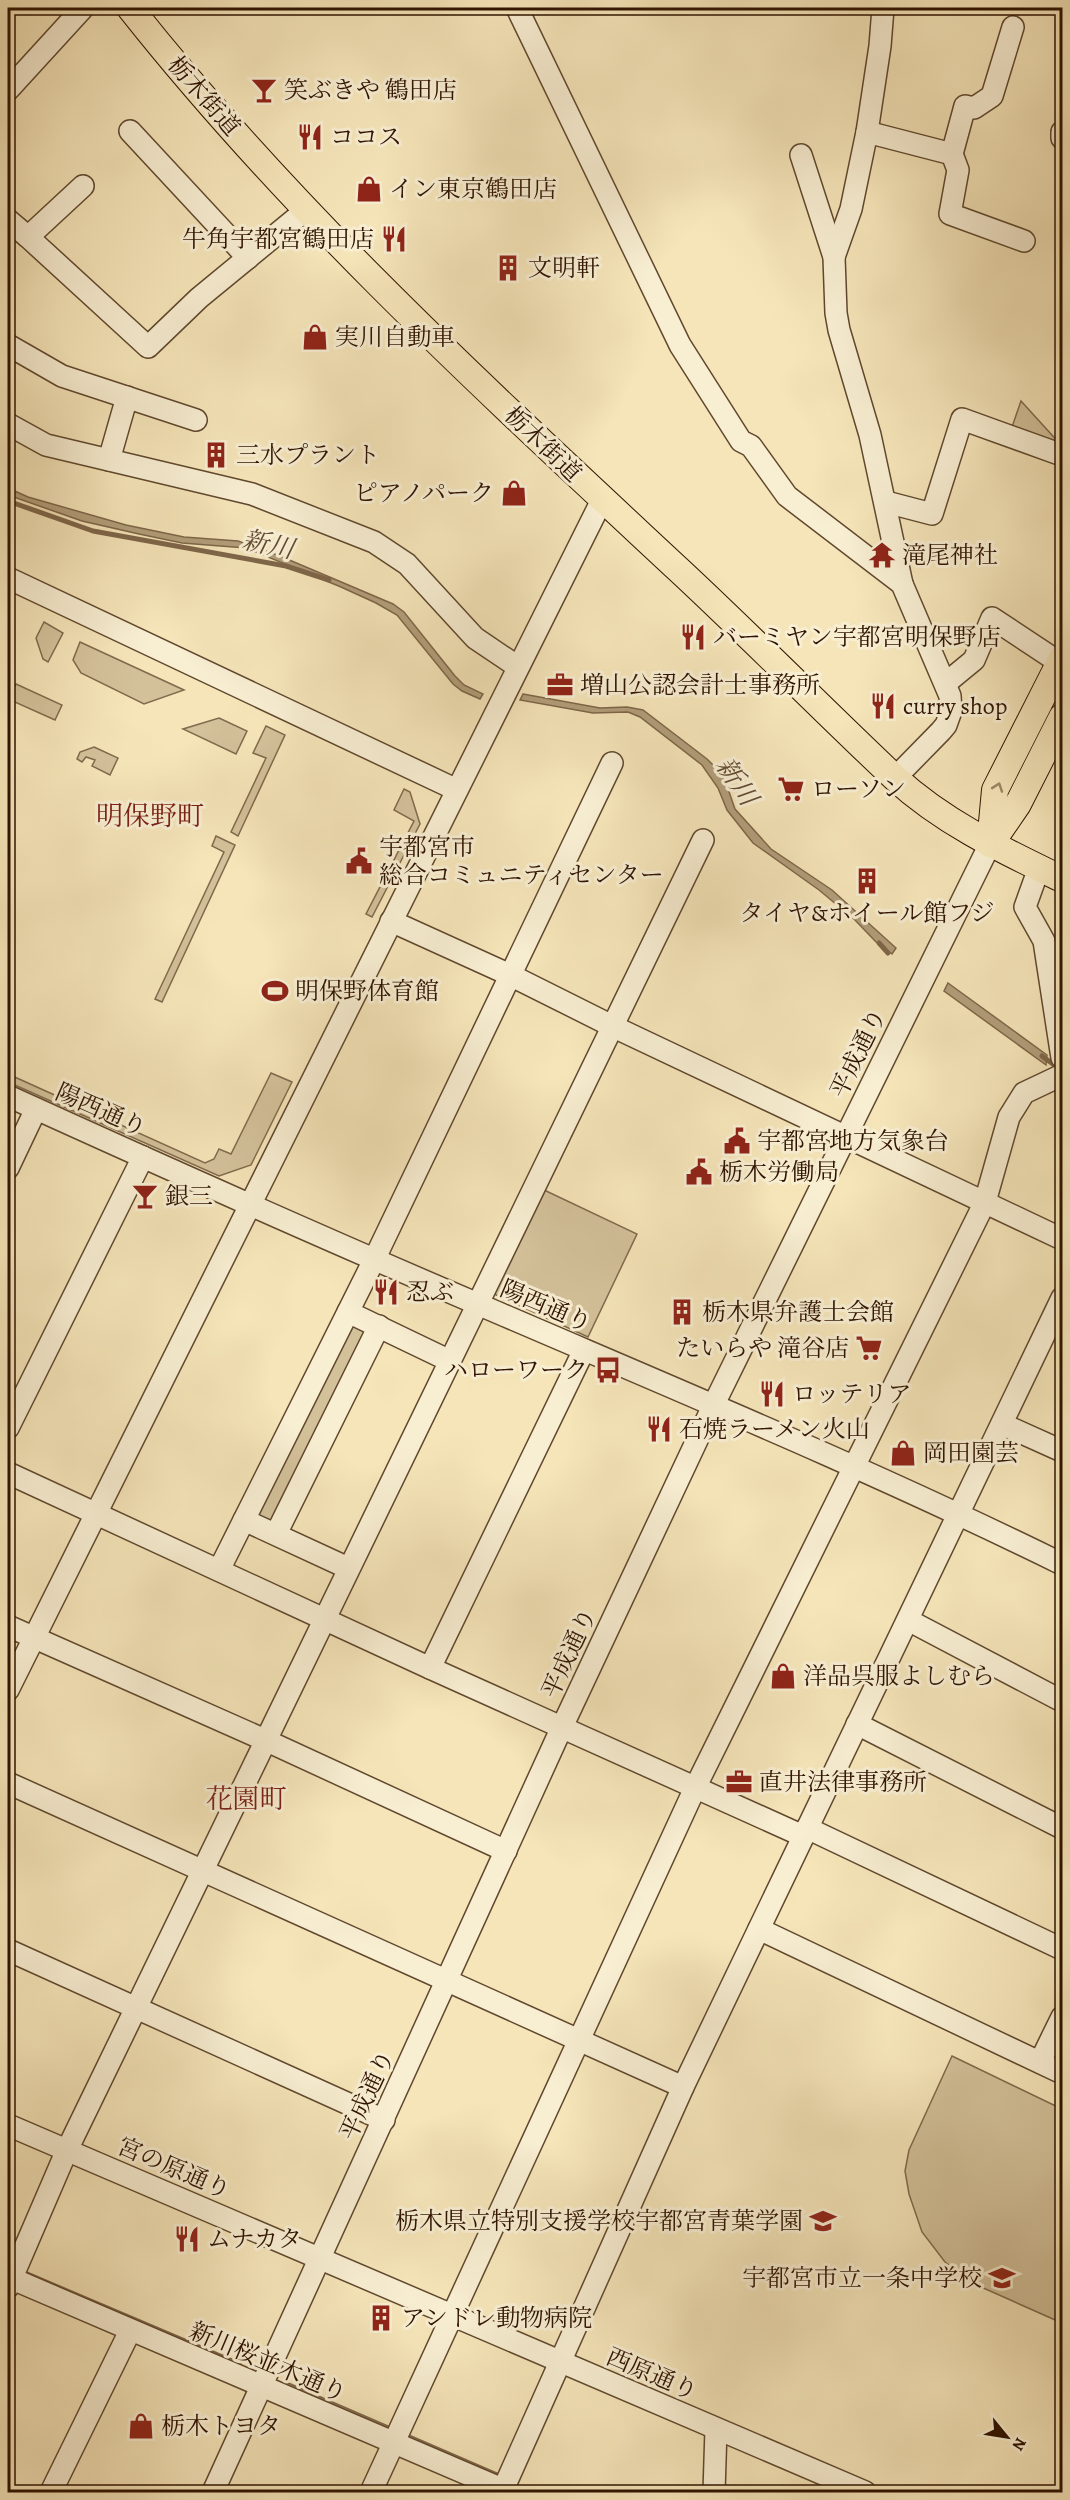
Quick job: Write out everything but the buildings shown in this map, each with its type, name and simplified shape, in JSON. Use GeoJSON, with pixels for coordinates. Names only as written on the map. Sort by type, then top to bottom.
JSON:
{"type":"FeatureCollection","features":[{"type":"Feature","properties":{"kind":"main road","name":"栃木街道"},"geometry":{"type":"LineString","coordinates":[[130,8],[234,131],[306,210],[429,337],[717,606],[896,778],[931,808],[990,844],[1056,875]]}},
{"type":"Feature","properties":{"kind":"main road"},"geometry":{"type":"LineString","coordinates":[[990,844],[995,790],[1061,661]]}},
{"type":"Feature","properties":{"kind":"main road"},"geometry":{"type":"LineString","coordinates":[[990,844],[1018,804],[1062,717]]}},
{"type":"Feature","properties":{"kind":"street"},"geometry":{"type":"LineString","coordinates":[[8,90],[83,8]]}},
{"type":"Feature","properties":{"kind":"street"},"geometry":{"type":"LineString","coordinates":[[517,8],[680,345],[741,441],[751,446],[787,496],[902,584]]}},
{"type":"Feature","properties":{"kind":"street"},"geometry":{"type":"LineString","coordinates":[[834,257],[851,209],[867,132],[880,46],[883,8]]}},
{"type":"Feature","properties":{"kind":"street"},"geometry":{"type":"LineString","coordinates":[[1013,27],[992,96],[974,108],[965,106],[952,154],[958,170],[950,214],[1024,241]]}},
{"type":"Feature","properties":{"kind":"street"},"geometry":{"type":"LineString","coordinates":[[130,131],[248,258]]}},
{"type":"Feature","properties":{"kind":"street"},"geometry":{"type":"LineString","coordinates":[[867,132],[952,154]]}},
{"type":"Feature","properties":{"kind":"street"},"geometry":{"type":"LineString","coordinates":[[1062,132],[1062,138]]}},
{"type":"Feature","properties":{"kind":"street"},"geometry":{"type":"LineString","coordinates":[[801,155],[834,257],[836,313],[839,330],[870,435],[902,584],[929,650],[946,682],[950,696],[951,711],[946,724],[896,778]]}},
{"type":"Feature","properties":{"kind":"street"},"geometry":{"type":"LineString","coordinates":[[28,237],[83,186]]}},
{"type":"Feature","properties":{"kind":"street"},"geometry":{"type":"LineString","coordinates":[[8,220],[148,347],[199,298],[306,210]]}},
{"type":"Feature","properties":{"kind":"street"},"geometry":{"type":"LineString","coordinates":[[8,345],[62,376],[196,420]]}},
{"type":"Feature","properties":{"kind":"street"},"geometry":{"type":"LineString","coordinates":[[109,460],[127,397]]}},
{"type":"Feature","properties":{"kind":"street"},"geometry":{"type":"LineString","coordinates":[[886,502],[932,514],[962,419],[1062,455]]}},
{"type":"Feature","properties":{"kind":"street"},"geometry":{"type":"LineString","coordinates":[[8,424],[46,445],[252,494],[374,542],[407,564],[475,638],[518,667]]}},
{"type":"Feature","properties":{"kind":"street"},"geometry":{"type":"LineString","coordinates":[[8,1690],[602,500]]}},
{"type":"Feature","properties":{"kind":"street"},"geometry":{"type":"LineString","coordinates":[[8,578],[457,790]]}},
{"type":"Feature","properties":{"kind":"street"},"geometry":{"type":"LineString","coordinates":[[946,682],[974,660],[992,618],[1061,661]]}},
{"type":"Feature","properties":{"kind":"street"},"geometry":{"type":"LineString","coordinates":[[219,1570],[374,1260],[612,763]]}},
{"type":"Feature","properties":{"kind":"street"},"geometry":{"type":"LineString","coordinates":[[8,2281],[67,2150],[137,2009],[323,1618],[703,840]]}},
{"type":"Feature","properties":{"kind":"street","name":"平成通り"},"geometry":{"type":"LineString","coordinates":[[213,2493],[562,1727],[714,1404],[990,844]]}},
{"type":"Feature","properties":{"kind":"street"},"geometry":{"type":"LineString","coordinates":[[1056,875],[1025,907],[1044,940],[1060,1021],[1062,1058]]}},
{"type":"Feature","properties":{"kind":"street"},"geometry":{"type":"LineString","coordinates":[[392,921],[510,975],[612,1026],[1062,1239]]}},
{"type":"Feature","properties":{"kind":"street"},"geometry":{"type":"LineString","coordinates":[[371,2493],[695,1788],[985,1202],[1009,1117],[1024,1094],[1062,1075]]}},
{"type":"Feature","properties":{"kind":"street","name":"陽西通り"},"geometry":{"type":"LineString","coordinates":[[8,1096],[250,1206],[714,1404],[959,1513],[1062,1564]]}},
{"type":"Feature","properties":{"kind":"street"},"geometry":{"type":"LineString","coordinates":[[8,1168],[36,1109]]}},
{"type":"Feature","properties":{"kind":"street"},"geometry":{"type":"LineString","coordinates":[[8,1428],[142,1157]]}},
{"type":"Feature","properties":{"kind":"street"},"geometry":{"type":"LineString","coordinates":[[505,2492],[560,2362],[683,2087],[1062,1298]]}},
{"type":"Feature","properties":{"kind":"street"},"geometry":{"type":"LineString","coordinates":[[348,1312],[450,1360]]}},
{"type":"Feature","properties":{"kind":"street"},"geometry":{"type":"LineString","coordinates":[[276,1534],[378,1326]]}},
{"type":"Feature","properties":{"kind":"street"},"geometry":{"type":"LineString","coordinates":[[430,1668],[584,1350]]}},
{"type":"Feature","properties":{"kind":"street"},"geometry":{"type":"LineString","coordinates":[[1002,1424],[1062,1451]]}},
{"type":"Feature","properties":{"kind":"street"},"geometry":{"type":"LineString","coordinates":[[8,1473],[695,1788],[805,1832],[1062,1948]]}},
{"type":"Feature","properties":{"kind":"street"},"geometry":{"type":"LineString","coordinates":[[244,1520],[348,1568]]}},
{"type":"Feature","properties":{"kind":"street"},"geometry":{"type":"LineString","coordinates":[[908,1620],[1062,1701]]}},
{"type":"Feature","properties":{"kind":"street"},"geometry":{"type":"LineString","coordinates":[[8,1626],[266,1740],[506,1851]]}},
{"type":"Feature","properties":{"kind":"street"},"geometry":{"type":"LineString","coordinates":[[857,1724],[1062,1828]]}},
{"type":"Feature","properties":{"kind":"street"},"geometry":{"type":"LineString","coordinates":[[8,1783],[683,2087]]}},
{"type":"Feature","properties":{"kind":"street"},"geometry":{"type":"LineString","coordinates":[[759,1929],[1062,2073]]}},
{"type":"Feature","properties":{"kind":"street"},"geometry":{"type":"LineString","coordinates":[[8,1950],[384,2120]]}},
{"type":"Feature","properties":{"kind":"street"},"geometry":{"type":"LineString","coordinates":[[1040,2061],[1062,2017]]}},
{"type":"Feature","properties":{"kind":"street","name":"宮の原通り"},"geometry":{"type":"LineString","coordinates":[[8,2125],[320,2259]]}},
{"type":"Feature","properties":{"kind":"street","name":"西原通り"},"geometry":{"type":"LineString","coordinates":[[320,2259],[865,2493]]}},
{"type":"Feature","properties":{"kind":"street","name":"新川桜並木通り"},"geometry":{"type":"LineString","coordinates":[[8,2281],[505,2492]]}},
{"type":"Feature","properties":{"kind":"street"},"geometry":{"type":"LineString","coordinates":[[51,2493],[130,2331]]}},
{"type":"Feature","properties":{"kind":"street"},"geometry":{"type":"LineString","coordinates":[[714,2493],[716,2429]]}},
{"type":"Feature","properties":{"kind":"shaded area"},"geometry":{"type":"Polygon","coordinates":[[[1021,401],[1061,445],[1012,427],[1021,401]]]}},
{"type":"Feature","properties":{"kind":"shaded area"},"geometry":{"type":"Polygon","coordinates":[[[8,488],[28,497],[126,525],[184,537],[238,541],[280,556],[393,604],[404,612],[464,685],[483,694],[480,699],[453,684],[397,615],[341,587],[246,548],[182,543],[82,521],[8,495],[8,488]]]}},
{"type":"Feature","properties":{"kind":"shaded area"},"geometry":{"type":"Polygon","coordinates":[[[44,622],[63,633],[48,662],[43,659],[36,638],[44,622]]]}},
{"type":"Feature","properties":{"kind":"shaded area"},"geometry":{"type":"Polygon","coordinates":[[[80,642],[184,690],[144,704],[81,673],[73,660],[80,642]]]}},
{"type":"Feature","properties":{"kind":"shaded area"},"geometry":{"type":"Polygon","coordinates":[[[16,684],[62,705],[55,720],[8,699],[16,684]]]}},
{"type":"Feature","properties":{"kind":"shaded area"},"geometry":{"type":"Polygon","coordinates":[[[523,694],[600,708],[627,707],[643,710],[707,759],[719,771],[726,783],[735,809],[771,849],[832,890],[896,948],[892,954],[819,890],[753,843],[727,810],[718,788],[702,765],[640,717],[628,712],[593,713],[520,700],[523,694]]]}},
{"type":"Feature","properties":{"kind":"shaded area"},"geometry":{"type":"Polygon","coordinates":[[[219,718],[247,731],[236,754],[183,729],[219,718]]]}},
{"type":"Feature","properties":{"kind":"shaded area"},"geometry":{"type":"Polygon","coordinates":[[[266,726],[285,735],[238,836],[231,832],[266,758],[253,753],[266,726]]]}},
{"type":"Feature","properties":{"kind":"shaded area"},"geometry":{"type":"Polygon","coordinates":[[[94,747],[118,758],[110,775],[92,766],[95,760],[86,757],[82,762],[77,759],[80,752],[94,747]]]}},
{"type":"Feature","properties":{"kind":"shaded area"},"geometry":{"type":"Polygon","coordinates":[[[404,789],[410,792],[420,824],[372,917],[366,914],[414,821],[394,810],[404,789]]]}},
{"type":"Feature","properties":{"kind":"shaded area"},"geometry":{"type":"Polygon","coordinates":[[[216,836],[235,845],[162,1002],[155,999],[224,852],[212,846],[216,836]]]}},
{"type":"Feature","properties":{"kind":"shaded area"},"geometry":{"type":"Polygon","coordinates":[[[948,983],[1047,1055],[1046,1065],[944,991],[948,983]]]}},
{"type":"Feature","properties":{"kind":"shaded area"},"geometry":{"type":"Polygon","coordinates":[[[271,1073],[292,1082],[251,1165],[219,1176],[8,1082],[8,1074],[205,1163],[214,1159],[219,1149],[231,1154],[271,1073]]]}},
{"type":"Feature","properties":{"kind":"shaded area"},"geometry":{"type":"Polygon","coordinates":[[[542,1189],[637,1234],[588,1337],[494,1294],[542,1189]]]}},
{"type":"Feature","properties":{"kind":"shaded area"},"geometry":{"type":"Polygon","coordinates":[[[352,1319],[371,1328],[274,1527],[252,1518],[352,1319]]]}},
{"type":"Feature","properties":{"kind":"shaded area"},"geometry":{"type":"Polygon","coordinates":[[[952,2056],[1062,2109],[1062,2323],[972,2283],[945,2262],[922,2232],[909,2194],[905,2171],[909,2150],[952,2056]]]}},
{"type":"Feature","properties":{"kind":"shaded area"},"geometry":{"type":"Polygon","coordinates":[[[22,2270],[241,2363],[240,2366],[20,2273],[22,2270]]]}},
{"type":"Feature","properties":{"kind":"shaded area"},"geometry":{"type":"Polygon","coordinates":[[[286,2382],[497,2473],[495,2476],[285,2386],[286,2382]]]}},
{"type":"Feature","properties":{"kind":"waterway","name":"新川"},"geometry":{"type":"LineString","coordinates":[[8,501],[93,531],[286,566],[329,580]]}},
{"type":"Feature","properties":{"kind":"waterway","name":"新川"},"geometry":{"type":"LineString","coordinates":[[879,943],[888,953]]}},
{"type":"Feature","properties":{"kind":"waterway","name":"新川"},"geometry":{"type":"LineString","coordinates":[[1042,1056],[1061,1070]]}},
{"type":"Feature","properties":{"kind":"place","name":"笑ぶきや 鶴田店"},"geometry":{"type":"Point","coordinates":[264,90]}},
{"type":"Feature","properties":{"kind":"place","name":"ココス"},"geometry":{"type":"Point","coordinates":[310,137]}},
{"type":"Feature","properties":{"kind":"place","name":"イン東京鶴田店"},"geometry":{"type":"Point","coordinates":[369,189]}},
{"type":"Feature","properties":{"kind":"place","name":"牛角宇都宮鶴田店"},"geometry":{"type":"Point","coordinates":[394,239]}},
{"type":"Feature","properties":{"kind":"place","name":"文明軒"},"geometry":{"type":"Point","coordinates":[508,268]}},
{"type":"Feature","properties":{"kind":"place","name":"実川自動車"},"geometry":{"type":"Point","coordinates":[315,337]}},
{"type":"Feature","properties":{"kind":"place","name":"三水プラント"},"geometry":{"type":"Point","coordinates":[216,455]}},
{"type":"Feature","properties":{"kind":"place","name":"ピアノパーク"},"geometry":{"type":"Point","coordinates":[514,493]}},
{"type":"Feature","properties":{"kind":"place","name":"滝尾神社"},"geometry":{"type":"Point","coordinates":[882,555]}},
{"type":"Feature","properties":{"kind":"place","name":"バーミヤン宇都宮明保野店"},"geometry":{"type":"Point","coordinates":[693,637]}},
{"type":"Feature","properties":{"kind":"place","name":"増山公認会計士事務所"},"geometry":{"type":"Point","coordinates":[560,685]}},
{"type":"Feature","properties":{"kind":"place","name":"curry shop"},"geometry":{"type":"Point","coordinates":[883,706]}},
{"type":"Feature","properties":{"kind":"place","name":"ローソン"},"geometry":{"type":"Point","coordinates":[791,789]}},
{"type":"Feature","properties":{"kind":"place","name":"宇都宮市 総合コミュニティセンター"},"geometry":{"type":"Point","coordinates":[359,861]}},
{"type":"Feature","properties":{"kind":"place","name":"タイヤ&ホイール館フジ"},"geometry":{"type":"Point","coordinates":[867,881]}},
{"type":"Feature","properties":{"kind":"place","name":"明保野体育館"},"geometry":{"type":"Point","coordinates":[275,991]}},
{"type":"Feature","properties":{"kind":"place","name":"宇都宮地方気象台"},"geometry":{"type":"Point","coordinates":[737,1141]}},
{"type":"Feature","properties":{"kind":"place","name":"栃木労働局"},"geometry":{"type":"Point","coordinates":[699,1172]}},
{"type":"Feature","properties":{"kind":"place","name":"銀三"},"geometry":{"type":"Point","coordinates":[145,1196]}},
{"type":"Feature","properties":{"kind":"place","name":"忍ぶ"},"geometry":{"type":"Point","coordinates":[386,1292]}},
{"type":"Feature","properties":{"kind":"place","name":"栃木県弁護士会館"},"geometry":{"type":"Point","coordinates":[682,1312]}},
{"type":"Feature","properties":{"kind":"place","name":"たいらや 滝谷店"},"geometry":{"type":"Point","coordinates":[869,1348]}},
{"type":"Feature","properties":{"kind":"place","name":"ハローワーク"},"geometry":{"type":"Point","coordinates":[608,1370]}},
{"type":"Feature","properties":{"kind":"place","name":"ロッテリア"},"geometry":{"type":"Point","coordinates":[772,1394]}},
{"type":"Feature","properties":{"kind":"place","name":"石焼ラーメン火山"},"geometry":{"type":"Point","coordinates":[659,1429]}},
{"type":"Feature","properties":{"kind":"place","name":"岡田園芸"},"geometry":{"type":"Point","coordinates":[903,1453]}},
{"type":"Feature","properties":{"kind":"place","name":"洋品呉服よしむら"},"geometry":{"type":"Point","coordinates":[783,1676]}},
{"type":"Feature","properties":{"kind":"place","name":"直井法律事務所"},"geometry":{"type":"Point","coordinates":[739,1782]}},
{"type":"Feature","properties":{"kind":"place","name":"栃木県立特別支援学校宇都宮青葉学園"},"geometry":{"type":"Point","coordinates":[823,2221]}},
{"type":"Feature","properties":{"kind":"place","name":"ムナカタ"},"geometry":{"type":"Point","coordinates":[187,2239]}},
{"type":"Feature","properties":{"kind":"place","name":"宇都宮市立一条中学校"},"geometry":{"type":"Point","coordinates":[1002,2278]}},
{"type":"Feature","properties":{"kind":"place","name":"アンドレ動物病院"},"geometry":{"type":"Point","coordinates":[381,2318]}},
{"type":"Feature","properties":{"kind":"place","name":"栃木トヨタ"},"geometry":{"type":"Point","coordinates":[141,2426]}},
{"type":"Feature","properties":{"kind":"district","name":"明保野町"},"geometry":{"type":"Point","coordinates":[150,816]}},
{"type":"Feature","properties":{"kind":"district","name":"花園町"},"geometry":{"type":"Point","coordinates":[246,1799]}}]}
